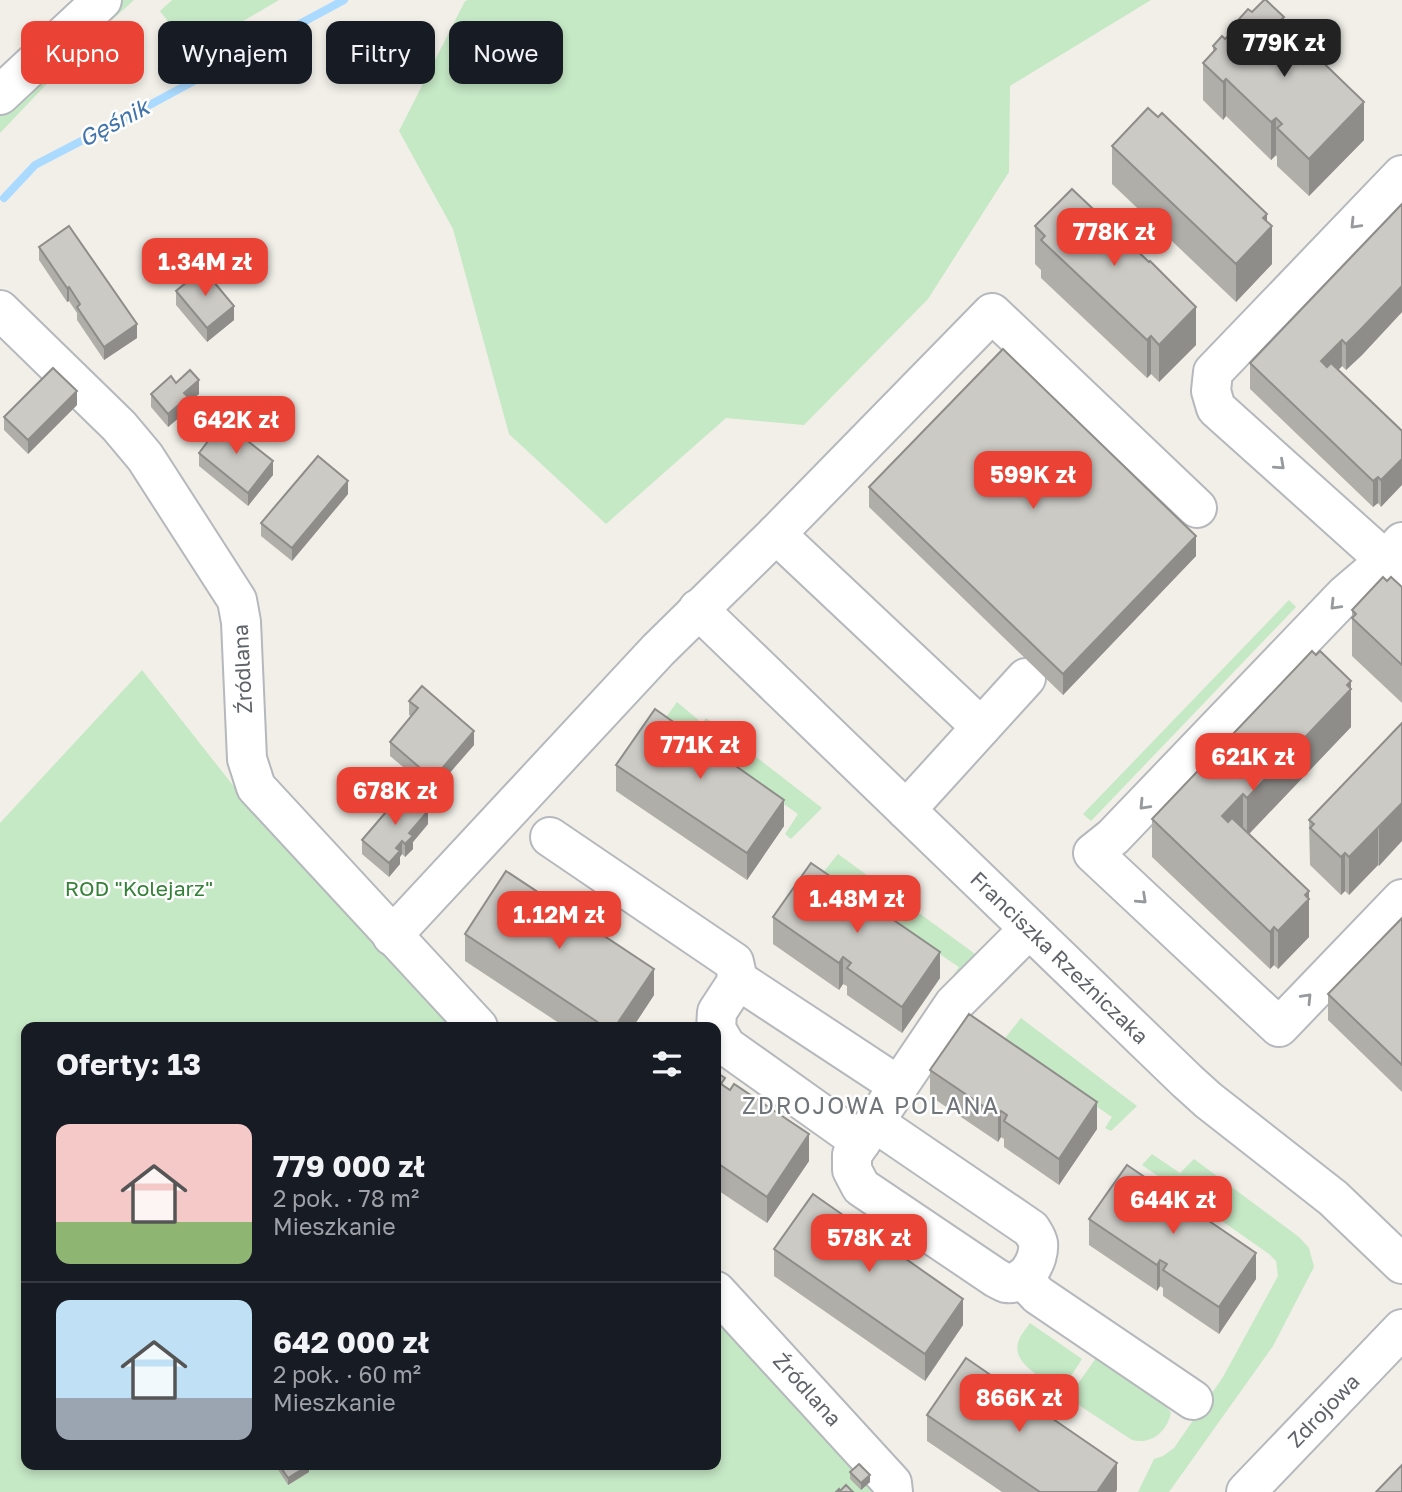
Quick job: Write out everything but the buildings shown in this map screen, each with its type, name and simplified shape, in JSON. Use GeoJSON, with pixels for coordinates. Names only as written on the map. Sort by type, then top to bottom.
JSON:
{"type":"FeatureCollection","features":[{"type":"Feature","properties":{"kind":"street"},"geometry":{"type":"LineString","coordinates":[[0,95],[102,0]]}},
{"type":"Feature","properties":{"kind":"street"},"geometry":{"type":"LineString","coordinates":[[1402,175],[1213,372],[1211,391],[1216,408],[1397,559],[1345,595],[1113,837],[1093,853],[1279,1027],[1402,899]]}},
{"type":"Feature","properties":{"kind":"street","name":"Źródlana"},"geometry":{"type":"LineString","coordinates":[[0,310],[120,426],[145,457],[237,600],[241,622],[247,760],[256,786],[473,1022]]}},
{"type":"Feature","properties":{"kind":"street"},"geometry":{"type":"LineString","coordinates":[[392,936],[698,609],[776,534],[992,313],[1197,508]]}},
{"type":"Feature","properties":{"kind":"street"},"geometry":{"type":"LineString","coordinates":[[776,534],[981,727]]}},
{"type":"Feature","properties":{"kind":"street","name":"Franciszka Rzeźniczaka"},"geometry":{"type":"LineString","coordinates":[[698,609],[1208,1100],[1333,1198],[1402,1264]]}},
{"type":"Feature","properties":{"kind":"street"},"geometry":{"type":"LineString","coordinates":[[906,810],[1026,678]]}},
{"type":"Feature","properties":{"kind":"street"},"geometry":{"type":"LineString","coordinates":[[551,837],[734,962],[738,980],[899,1086]]}},
{"type":"Feature","properties":{"kind":"street"},"geometry":{"type":"LineString","coordinates":[[721,1038],[726,1046],[868,1132],[1031,1228],[1038,1240],[1035,1264],[1017,1282],[1007,1283],[996,1278],[862,1187],[852,1170],[852,1155],[868,1132],[954,1004],[1029,929]]}},
{"type":"Feature","properties":{"kind":"street"},"geometry":{"type":"LineString","coordinates":[[716,1022],[716,1012],[738,980]]}},
{"type":"Feature","properties":{"kind":"street"},"geometry":{"type":"LineString","coordinates":[[1022,1278],[1038,1295],[1193,1400]]}},
{"type":"Feature","properties":{"kind":"street","name":"Źródlana"},"geometry":{"type":"LineString","coordinates":[[721,1296],[892,1483],[893,1492]]}},
{"type":"Feature","properties":{"kind":"street","name":"Zdrojowa"},"geometry":{"type":"LineString","coordinates":[[1246,1492],[1402,1329]]}},
{"type":"Feature","properties":{"kind":"green space"},"geometry":{"type":"Polygon","coordinates":[[[117,0],[134,0],[111,21],[95,21],[117,0]]]}},
{"type":"Feature","properties":{"kind":"green space"},"geometry":{"type":"Polygon","coordinates":[[[172,0],[279,0],[243,21],[168,21],[160,11],[172,0]]]}},
{"type":"Feature","properties":{"kind":"green space"},"geometry":{"type":"Polygon","coordinates":[[[1151,0],[1010,86],[1009,172],[928,299],[804,425],[726,418],[606,524],[509,434],[453,229],[399,131],[423,84],[435,84],[435,60],[449,33],[449,84],[563,84],[563,21],[455,21],[465,1],[1151,0]]]}},
{"type":"Feature","properties":{"kind":"green space"},"geometry":{"type":"Polygon","coordinates":[[[28,84],[47,84],[0,133],[0,111],[28,84]]]}},
{"type":"Feature","properties":{"kind":"green space"},"geometry":{"type":"Polygon","coordinates":[[[1289,600],[1296,607],[1091,821],[1083,814],[1289,600]]]}},
{"type":"Feature","properties":{"kind":"green space","name":"ROD \"Kolejarz\""},"geometry":{"type":"Polygon","coordinates":[[[142,670],[269,831],[452,1022],[21,1022],[21,1470],[721,1470],[721,1312],[881,1492],[0,1492],[0,823],[142,670]]]}},
{"type":"Feature","properties":{"kind":"green space"},"geometry":{"type":"Polygon","coordinates":[[[677,702],[702,723],[706,718],[822,808],[791,839],[785,834],[798,814],[664,720],[677,702]]]}},
{"type":"Feature","properties":{"kind":"green space"},"geometry":{"type":"Polygon","coordinates":[[[838,854],[982,959],[948,983],[959,967],[821,875],[838,854]]]}},
{"type":"Feature","properties":{"kind":"green space"},"geometry":{"type":"Polygon","coordinates":[[[1021,1018],[1137,1106],[1111,1131],[1105,1128],[1112,1117],[1002,1042],[1021,1018]]]}},
{"type":"Feature","properties":{"kind":"green space"},"geometry":{"type":"Polygon","coordinates":[[[1152,1154],[1180,1173],[1194,1159],[1299,1237],[1309,1248],[1314,1267],[1273,1346],[1169,1492],[1138,1492],[1154,1459],[1174,1448],[1223,1377],[1278,1276],[1276,1261],[1269,1254],[1142,1165],[1152,1154]]]}},
{"type":"Feature","properties":{"kind":"green space"},"geometry":{"type":"Polygon","coordinates":[[[1030,1323],[1082,1359],[1062,1390],[1039,1377],[1020,1358],[1018,1343],[1030,1323]]]}},
{"type":"Feature","properties":{"kind":"green space"},"geometry":{"type":"Polygon","coordinates":[[[1096,1358],[1165,1404],[1171,1413],[1166,1426],[1158,1435],[1146,1440],[1132,1440],[1068,1398],[1096,1358]]]}},
{"type":"Feature","properties":{"kind":"waterway","name":"Gęśnik"},"geometry":{"type":"LineString","coordinates":[[4,198],[35,165],[344,0]]}},
{"type":"Feature","properties":{"kind":"district","name":"ZDROJOWA POLANA"},"geometry":{"type":"Point","coordinates":[871,1106]}}]}
